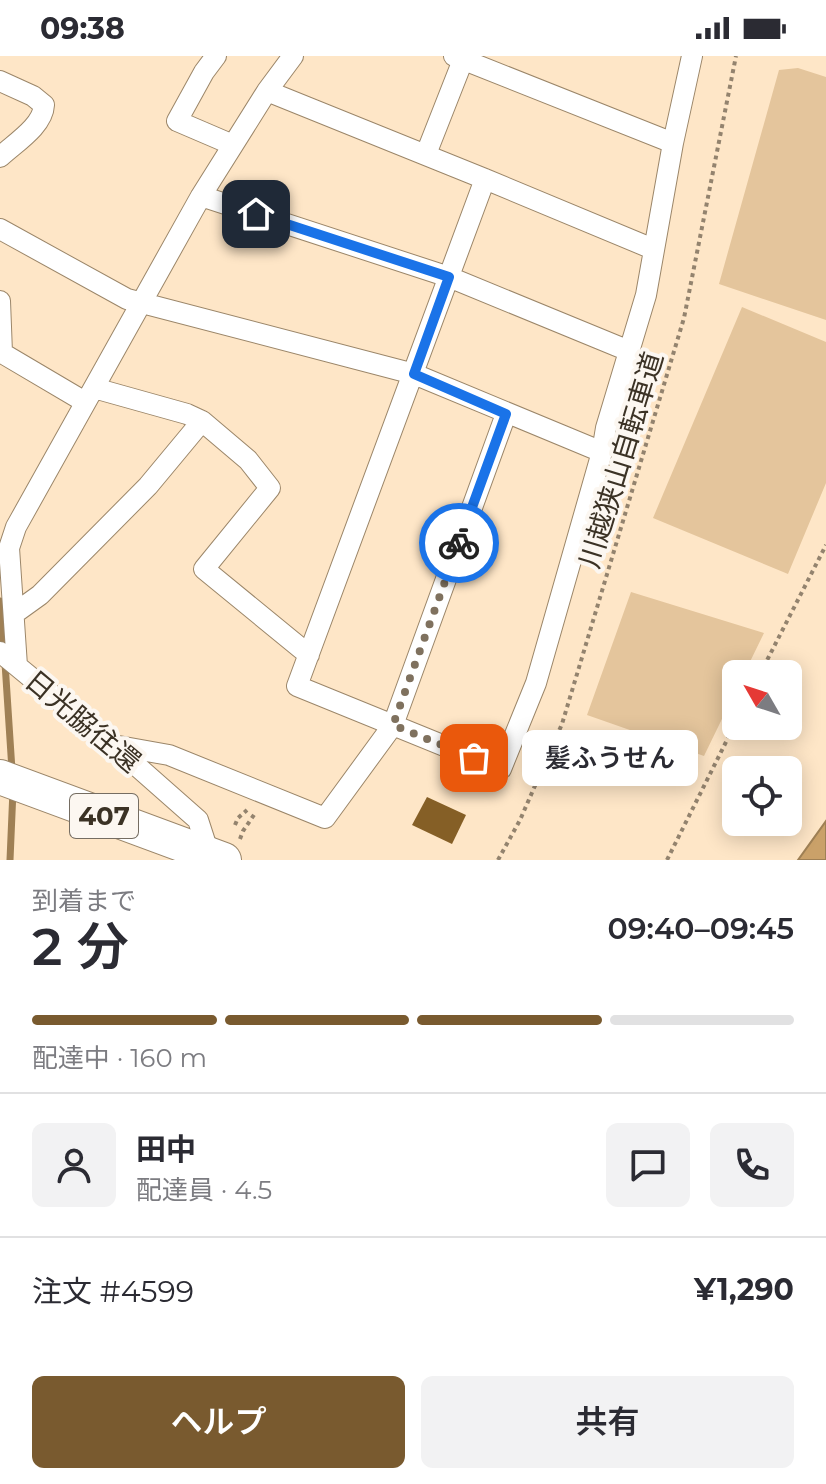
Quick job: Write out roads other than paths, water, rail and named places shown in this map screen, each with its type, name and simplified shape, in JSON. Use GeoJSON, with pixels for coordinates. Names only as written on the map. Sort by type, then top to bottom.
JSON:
{"type":"FeatureCollection","features":[{"type":"Feature","properties":{"kind":"highway","name":"407"},"geometry":{"type":"LineString","coordinates":[[0,777],[216,857]]}},
{"type":"Feature","properties":{"kind":"street"},"geometry":{"type":"LineString","coordinates":[[216,56],[177,121],[233,145]]}},
{"type":"Feature","properties":{"kind":"street"},"geometry":{"type":"LineString","coordinates":[[11,661],[15,613],[9,548],[16,527],[201,196],[267,91],[293,56]]}},
{"type":"Feature","properties":{"kind":"street"},"geometry":{"type":"LineString","coordinates":[[485,179],[297,686],[501,769],[536,683],[646,295],[692,56]]}},
{"type":"Feature","properties":{"kind":"street"},"geometry":{"type":"LineString","coordinates":[[426,154],[458,58],[673,143]]}},
{"type":"Feature","properties":{"kind":"street"},"geometry":{"type":"LineString","coordinates":[[0,81],[33,96],[44,105],[39,121],[0,157]]}},
{"type":"Feature","properties":{"kind":"street"},"geometry":{"type":"LineString","coordinates":[[267,91],[653,249]]}},
{"type":"Feature","properties":{"kind":"street"},"geometry":{"type":"LineString","coordinates":[[201,196],[449,277],[629,351]]}},
{"type":"Feature","properties":{"kind":"street"},"geometry":{"type":"LineString","coordinates":[[0,229],[127,299],[414,374],[602,452]]}},
{"type":"Feature","properties":{"kind":"street"},"geometry":{"type":"LineString","coordinates":[[0,301],[2,353],[90,395],[187,414],[202,421],[248,460],[270,488],[204,569],[309,655]]}},
{"type":"Feature","properties":{"kind":"street"},"geometry":{"type":"LineString","coordinates":[[113,745],[169,755],[325,818],[393,725],[506,414]]}},
{"type":"Feature","properties":{"kind":"street"},"geometry":{"type":"LineString","coordinates":[[15,613],[40,595],[148,486],[202,421]]}},
{"type":"Feature","properties":{"kind":"street","name":"日光脇往還"},"geometry":{"type":"LineString","coordinates":[[11,661],[198,820],[216,857]]}},
{"type":"Feature","properties":{"kind":"waterway"},"geometry":{"type":"LineString","coordinates":[[0,601],[4,650]]}},
{"type":"Feature","properties":{"kind":"waterway"},"geometry":{"type":"LineString","coordinates":[[5,663],[12,770]]}},
{"type":"Feature","properties":{"kind":"waterway"},"geometry":{"type":"LineString","coordinates":[[10,860],[13,790]]}},
{"type":"Feature","properties":{"kind":"place","name":"髪ふうせん"},"geometry":{"type":"Point","coordinates":[474,758]}}]}
